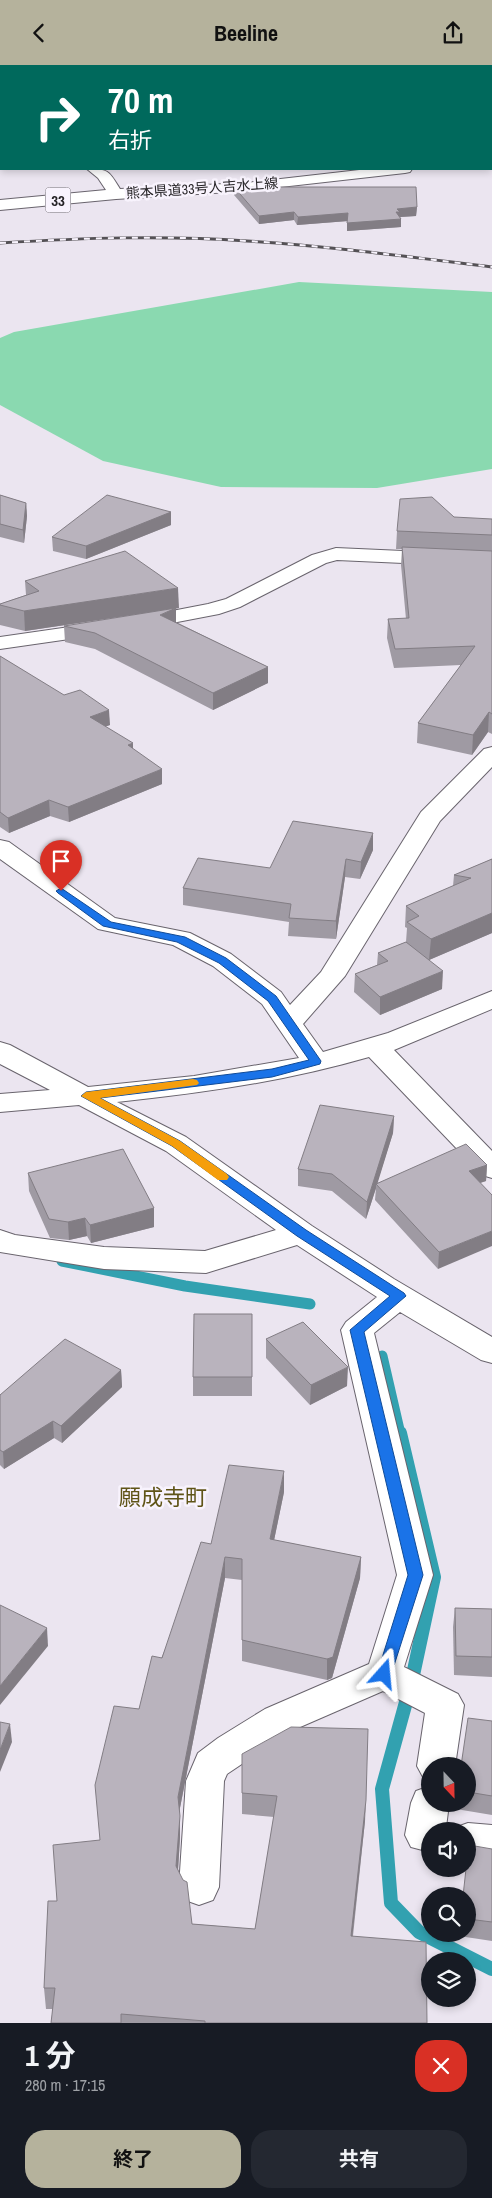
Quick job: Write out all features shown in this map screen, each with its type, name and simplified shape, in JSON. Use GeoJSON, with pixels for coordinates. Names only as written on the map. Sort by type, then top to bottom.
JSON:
{"type":"FeatureCollection","features":[{"type":"Feature","properties":{"kind":"street","name":"熊本県道33号人吉水上線"},"geometry":{"type":"LineString","coordinates":[[0,205],[116,194],[246,187],[396,170]]}},
{"type":"Feature","properties":{"kind":"street"},"geometry":{"type":"LineString","coordinates":[[99,172],[116,194]]}},
{"type":"Feature","properties":{"kind":"street"},"geometry":{"type":"LineString","coordinates":[[0,643],[146,622],[212,610],[233,603],[319,559],[336,554],[492,561]]}},
{"type":"Feature","properties":{"kind":"street"},"geometry":{"type":"LineString","coordinates":[[289,1023],[332,976],[430,817],[492,754]]}},
{"type":"Feature","properties":{"kind":"street"},"geometry":{"type":"LineString","coordinates":[[0,847],[107,924],[181,939],[222,960],[272,998],[316,1061]]}},
{"type":"Feature","properties":{"kind":"street"},"geometry":{"type":"LineString","coordinates":[[0,1103],[86,1096],[272,1073],[385,1044],[492,999]]}},
{"type":"Feature","properties":{"kind":"street"},"geometry":{"type":"LineString","coordinates":[[374,1046],[492,1168]]}},
{"type":"Feature","properties":{"kind":"street"},"geometry":{"type":"LineString","coordinates":[[0,1051],[8,1057],[176,1144],[301,1233],[399,1296],[492,1352]]}},
{"type":"Feature","properties":{"kind":"street"},"geometry":{"type":"LineString","coordinates":[[0,1240],[8,1243],[104,1258],[206,1262],[301,1233]]}},
{"type":"Feature","properties":{"kind":"street"},"geometry":{"type":"LineString","coordinates":[[199,1887],[204,1781],[211,1764],[231,1749],[278,1720],[384,1674],[416,1575],[357,1330],[399,1296]]}},
{"type":"Feature","properties":{"kind":"street"},"geometry":{"type":"LineString","coordinates":[[384,1674],[445,1705],[437,1757]]}},
{"type":"Feature","properties":{"kind":"street"},"geometry":{"type":"LineString","coordinates":[[476,1841],[492,1842]]}},
{"type":"Feature","properties":{"kind":"green space"},"geometry":{"type":"Polygon","coordinates":[[[299,282],[492,292],[492,469],[377,488],[221,487],[103,461],[0,405],[0,338],[14,332],[299,282]]]}},
{"type":"Feature","properties":{"kind":"building"},"geometry":{"type":"Polygon","coordinates":[[[234,187],[416,187],[417,207],[397,209],[400,212],[396,212],[401,219],[347,223],[348,213],[298,217],[294,212],[259,216],[234,187]]]}},
{"type":"Feature","properties":{"kind":"building"},"geometry":{"type":"Polygon","coordinates":[[[0,495],[26,503],[23,530],[0,524],[0,495]]]}},
{"type":"Feature","properties":{"kind":"building"},"geometry":{"type":"Polygon","coordinates":[[[107,495],[171,512],[86,546],[52,537],[107,495]]]}},
{"type":"Feature","properties":{"kind":"building"},"geometry":{"type":"Polygon","coordinates":[[[432,497],[454,517],[492,519],[492,535],[397,531],[400,499],[432,497]]]}},
{"type":"Feature","properties":{"kind":"building"},"geometry":{"type":"Polygon","coordinates":[[[402,547],[492,551],[492,714],[489,712],[473,735],[418,723],[475,646],[395,649],[388,619],[409,618],[402,547]]]}},
{"type":"Feature","properties":{"kind":"building"},"geometry":{"type":"Polygon","coordinates":[[[125,551],[178,588],[24,611],[0,605],[39,591],[25,581],[125,551]]]}},
{"type":"Feature","properties":{"kind":"building"},"geometry":{"type":"Polygon","coordinates":[[[176,608],[160,615],[268,667],[213,693],[95,633],[64,626],[176,608]]]}},
{"type":"Feature","properties":{"kind":"building"},"geometry":{"type":"Polygon","coordinates":[[[0,656],[64,695],[80,690],[109,710],[90,717],[133,743],[128,745],[162,769],[68,807],[49,800],[8,818],[0,812],[0,656]]]}},
{"type":"Feature","properties":{"kind":"building"},"geometry":{"type":"Polygon","coordinates":[[[293,821],[373,833],[361,862],[346,859],[336,921],[289,918],[291,904],[183,888],[198,858],[270,868],[293,821]]]}},
{"type":"Feature","properties":{"kind":"building"},"geometry":{"type":"Polygon","coordinates":[[[492,859],[492,913],[431,939],[407,922],[419,916],[406,906],[471,878],[454,875],[492,859]]]}},
{"type":"Feature","properties":{"kind":"building"},"geometry":{"type":"Polygon","coordinates":[[[406,942],[443,971],[380,997],[355,974],[388,961],[378,953],[406,942]]]}},
{"type":"Feature","properties":{"kind":"building"},"geometry":{"type":"Polygon","coordinates":[[[320,1105],[394,1116],[367,1202],[332,1174],[298,1169],[320,1105]]]}},
{"type":"Feature","properties":{"kind":"building"},"geometry":{"type":"Polygon","coordinates":[[[466,1144],[487,1165],[469,1171],[492,1195],[492,1231],[439,1252],[376,1184],[466,1144]]]}},
{"type":"Feature","properties":{"kind":"building"},"geometry":{"type":"Polygon","coordinates":[[[123,1149],[154,1208],[90,1225],[85,1218],[68,1222],[49,1219],[28,1173],[123,1149]]]}},
{"type":"Feature","properties":{"kind":"building"},"geometry":{"type":"Polygon","coordinates":[[[194,1314],[252,1314],[252,1377],[193,1377],[194,1314]]]}},
{"type":"Feature","properties":{"kind":"building"},"geometry":{"type":"Polygon","coordinates":[[[303,1322],[348,1367],[311,1385],[266,1339],[303,1322]]]}},
{"type":"Feature","properties":{"kind":"building"},"geometry":{"type":"Polygon","coordinates":[[[65,1339],[121,1370],[61,1426],[53,1421],[3,1452],[0,1450],[0,1395],[65,1339]]]}},
{"type":"Feature","properties":{"kind":"building"},"geometry":{"type":"Polygon","coordinates":[[[229,1465],[284,1471],[270,1539],[361,1557],[333,1657],[327,1659],[242,1640],[242,1559],[225,1557],[178,1797],[180,1816],[176,1866],[183,1880],[187,1882],[192,1924],[255,1929],[277,1796],[242,1793],[242,1754],[291,1727],[368,1729],[366,1800],[351,1936],[426,1942],[426,1952],[421,1952],[421,2007],[427,2007],[427,2023],[205,2023],[205,2021],[121,2014],[121,2023],[51,2023],[55,1988],[44,1988],[48,1901],[57,1901],[53,1845],[100,1840],[95,1785],[114,1706],[139,1709],[152,1656],[162,1658],[201,1542],[211,1544],[229,1465]]]}},
{"type":"Feature","properties":{"kind":"building"},"geometry":{"type":"Polygon","coordinates":[[[0,1605],[47,1628],[0,1686],[0,1605]]]}},
{"type":"Feature","properties":{"kind":"building"},"geometry":{"type":"Polygon","coordinates":[[[455,1608],[492,1609],[492,1657],[456,1656],[455,1608]]]}},
{"type":"Feature","properties":{"kind":"building"},"geometry":{"type":"Polygon","coordinates":[[[468,1718],[492,1721],[492,1796],[476,1793],[476,1757],[462,1757],[468,1718]]]}},
{"type":"Feature","properties":{"kind":"building"},"geometry":{"type":"Polygon","coordinates":[[[0,1722],[10,1724],[0,1750],[0,1722]]]}},
{"type":"Feature","properties":{"kind":"building"},"geometry":{"type":"Polygon","coordinates":[[[476,1846],[492,1849],[492,1922],[476,1920],[476,1887],[464,1887],[465,1877],[476,1877],[476,1846]]]}},
{"type":"Feature","properties":{"kind":"waterway"},"geometry":{"type":"LineString","coordinates":[[62,1261],[185,1286],[310,1304]]}},
{"type":"Feature","properties":{"kind":"waterway"},"geometry":{"type":"LineString","coordinates":[[382,1356],[400,1434]]}},
{"type":"Feature","properties":{"kind":"waterway"},"geometry":{"type":"LineString","coordinates":[[400,1433],[434,1577],[413,1675]]}},
{"type":"Feature","properties":{"kind":"waterway"},"geometry":{"type":"LineString","coordinates":[[406,1702],[382,1789],[391,1903],[419,1932],[492,1969]]}},
{"type":"Feature","properties":{"kind":"railway"},"geometry":{"type":"LineString","coordinates":[[0,243],[123,238],[216,239],[339,249],[492,267]]}},
{"type":"Feature","properties":{"kind":"slow traffic"},"geometry":{"type":"LineString","coordinates":[[193,1083],[86,1096],[176,1144],[223,1177]]}},
{"type":"Feature","properties":{"kind":"district","name":"願成寺町"},"geometry":{"type":"Point","coordinates":[163,1497]}},
{"type":"Feature","properties":{"kind":"route"},"geometry":{"type":"LineString","coordinates":[[61,891],[107,924],[181,939],[222,960],[272,998],[316,1061],[272,1073],[86,1096],[176,1144],[301,1233],[399,1296],[357,1330],[416,1575],[384,1674]]}}]}
